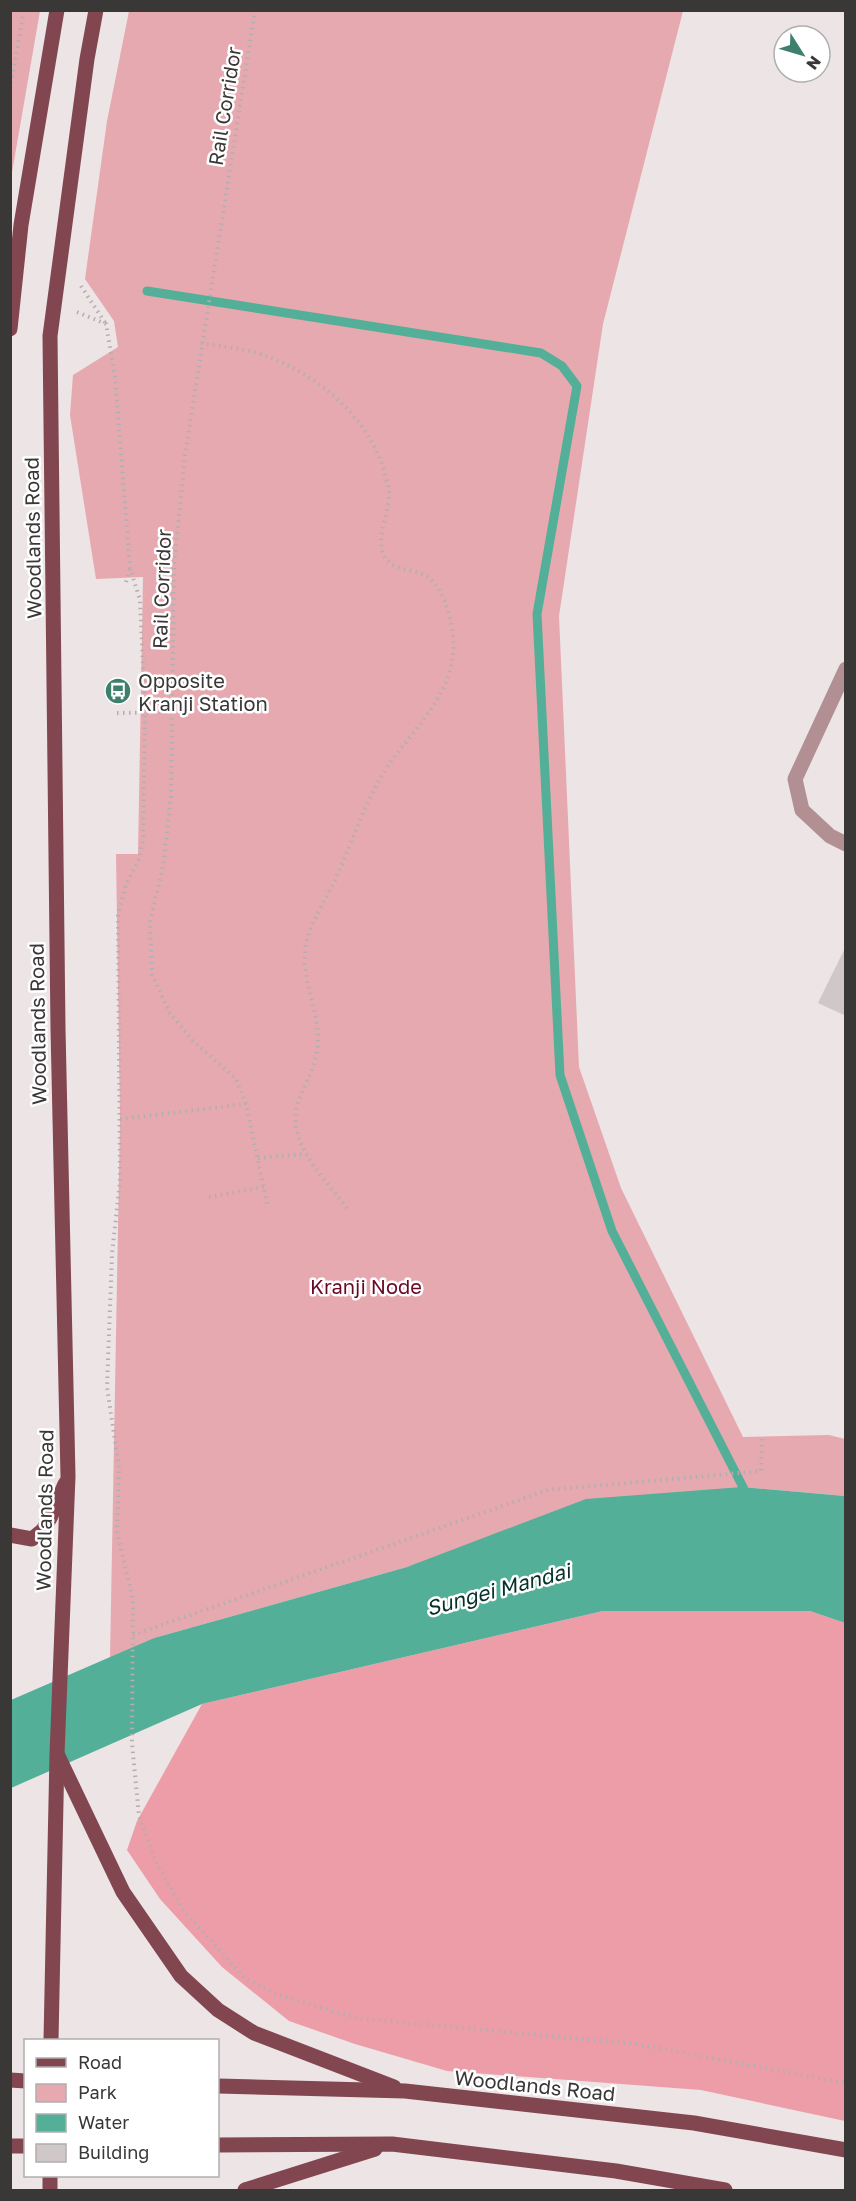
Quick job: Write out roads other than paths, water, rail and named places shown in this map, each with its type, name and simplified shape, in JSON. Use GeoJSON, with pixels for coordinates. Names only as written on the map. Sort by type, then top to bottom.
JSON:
{"type":"FeatureCollection","features":[{"type":"Feature","properties":{"kind":"main road"},"geometry":{"type":"LineString","coordinates":[[10,328],[16,224],[57,10]]}},
{"type":"Feature","properties":{"kind":"main road","name":"Woodlands Road"},"geometry":{"type":"LineString","coordinates":[[51,2039],[57,1754],[68,1476],[58,1017],[50,336],[87,59],[96,10]]}},
{"type":"Feature","properties":{"kind":"main road"},"geometry":{"type":"LineString","coordinates":[[10,1535],[32,1539],[43,1530],[68,1476]]}},
{"type":"Feature","properties":{"kind":"main road"},"geometry":{"type":"LineString","coordinates":[[57,1754],[123,1892],[180,1976],[218,2010],[254,2033],[405,2091]]}},
{"type":"Feature","properties":{"kind":"main road","name":"Woodlands Road"},"geometry":{"type":"LineString","coordinates":[[219,2086],[405,2091],[694,2123],[846,2150]]}},
{"type":"Feature","properties":{"kind":"main road"},"geometry":{"type":"LineString","coordinates":[[245,2190],[392,2144]]}},
{"type":"Feature","properties":{"kind":"main road"},"geometry":{"type":"LineString","coordinates":[[219,2145],[392,2144],[616,2171],[725,2190]]}},
{"type":"Feature","properties":{"kind":"lane"},"geometry":{"type":"LineString","coordinates":[[846,669],[795,779],[802,810],[830,836],[846,844]]}},
{"type":"Feature","properties":{"kind":"water","name":"Sungei Mandai"},"geometry":{"type":"Polygon","coordinates":[[[742,1487],[845,1496],[845,1623],[810,1611],[603,1611],[202,1704],[11,1788],[11,1700],[154,1638],[407,1567],[586,1499],[742,1487]]]}},
{"type":"Feature","properties":{"kind":"waterway"},"geometry":{"type":"LineString","coordinates":[[147,291],[541,353],[562,366],[577,386],[537,614],[560,1075],[612,1231],[748,1497]]}},
{"type":"Feature","properties":{"kind":"place","name":"Opposite Kranji Station"},"geometry":{"type":"Point","coordinates":[118,691]}},
{"type":"Feature","properties":{"kind":"park label","name":"Kranji Node"},"geometry":{"type":"Point","coordinates":[366,1286]}}]}
